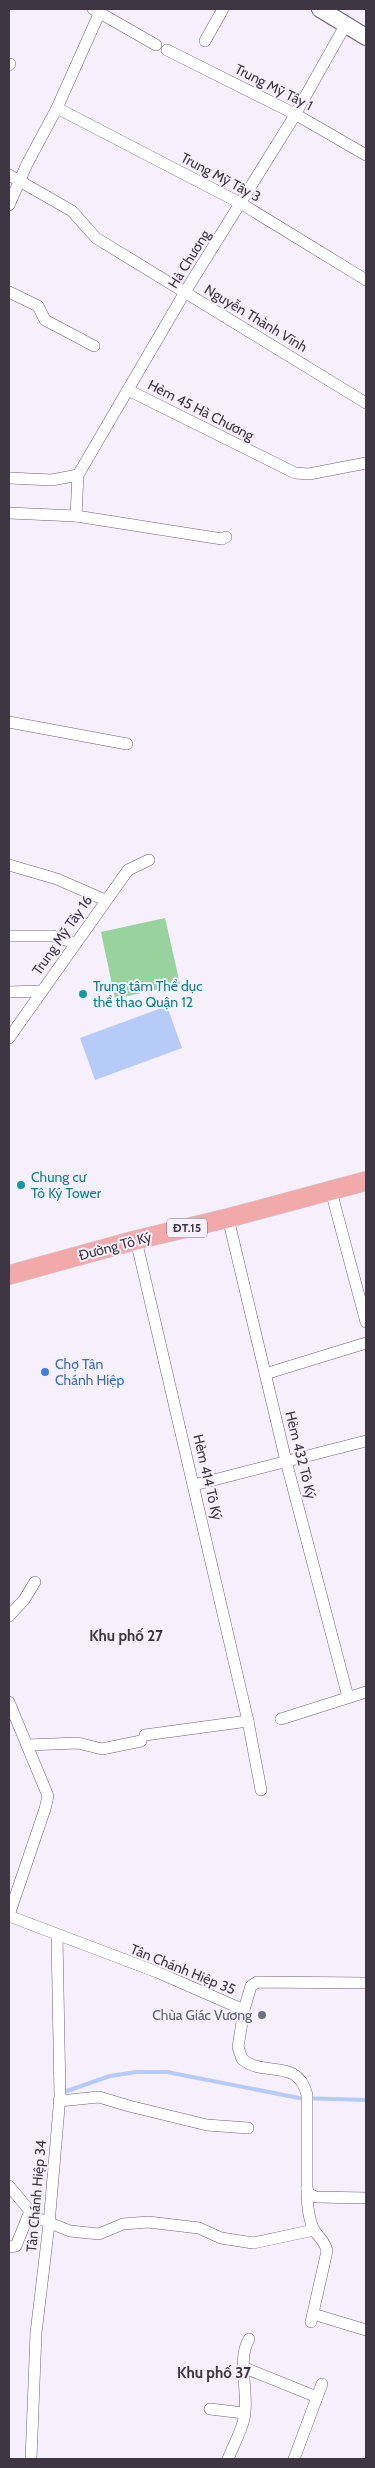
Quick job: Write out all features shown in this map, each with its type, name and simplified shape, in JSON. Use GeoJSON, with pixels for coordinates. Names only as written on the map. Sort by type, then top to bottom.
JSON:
{"type":"FeatureCollection","features":[{"type":"Feature","properties":{"kind":"main road"},"geometry":{"type":"LineString","coordinates":[[320,9],[366,37]]}},
{"type":"Feature","properties":{"kind":"main road","name":"Đường Tô Ký"},"geometry":{"type":"LineString","coordinates":[[9,1275],[136,1240],[228,1218],[366,1181]]}},
{"type":"Feature","properties":{"kind":"street"},"geometry":{"type":"LineString","coordinates":[[205,41],[223,9]]}},
{"type":"Feature","properties":{"kind":"street"},"geometry":{"type":"LineString","coordinates":[[9,204],[14,177],[57,108],[96,11],[156,45]]}},
{"type":"Feature","properties":{"kind":"street","name":"Hà Chương"},"geometry":{"type":"LineString","coordinates":[[76,516],[78,475],[185,292],[242,204],[346,24]]}},
{"type":"Feature","properties":{"kind":"street","name":"Trung Mỹ Tây 1"},"geometry":{"type":"LineString","coordinates":[[167,50],[295,114],[366,155]]}},
{"type":"Feature","properties":{"kind":"street","name":"Trung Mỹ Tây 3"},"geometry":{"type":"LineString","coordinates":[[57,108],[242,204],[366,280]]}},
{"type":"Feature","properties":{"kind":"street","name":"Nguyễn Thành Vĩnh"},"geometry":{"type":"LineString","coordinates":[[14,177],[72,211],[96,238],[366,402]]}},
{"type":"Feature","properties":{"kind":"street"},"geometry":{"type":"LineString","coordinates":[[9,293],[38,306],[45,320],[94,346]]}},
{"type":"Feature","properties":{"kind":"street","name":"Hẻm 45 Hà Chương"},"geometry":{"type":"LineString","coordinates":[[128,390],[295,473],[309,474],[366,463]]}},
{"type":"Feature","properties":{"kind":"street"},"geometry":{"type":"LineString","coordinates":[[9,478],[52,480],[78,475]]}},
{"type":"Feature","properties":{"kind":"street"},"geometry":{"type":"LineString","coordinates":[[9,512],[76,516],[222,539],[226,537]]}},
{"type":"Feature","properties":{"kind":"street"},"geometry":{"type":"LineString","coordinates":[[9,722],[127,744]]}},
{"type":"Feature","properties":{"kind":"street","name":"Trung Mỹ Tây 16"},"geometry":{"type":"LineString","coordinates":[[9,1038],[128,870],[149,860]]}},
{"type":"Feature","properties":{"kind":"street"},"geometry":{"type":"LineString","coordinates":[[9,865],[57,879],[105,900]]}},
{"type":"Feature","properties":{"kind":"street"},"geometry":{"type":"LineString","coordinates":[[9,936],[53,936],[75,943]]}},
{"type":"Feature","properties":{"kind":"street"},"geometry":{"type":"LineString","coordinates":[[9,992],[42,991]]}},
{"type":"Feature","properties":{"kind":"street"},"geometry":{"type":"LineString","coordinates":[[331,1191],[366,1322]]}},
{"type":"Feature","properties":{"kind":"street","name":"Hẻm 432 Tô Ký"},"geometry":{"type":"LineString","coordinates":[[228,1218],[286,1461],[348,1697]]}},
{"type":"Feature","properties":{"kind":"street","name":"Hẻm 414 Tô Ký"},"geometry":{"type":"LineString","coordinates":[[136,1240],[248,1721],[261,1790]]}},
{"type":"Feature","properties":{"kind":"street"},"geometry":{"type":"LineString","coordinates":[[265,1374],[366,1343]]}},
{"type":"Feature","properties":{"kind":"street"},"geometry":{"type":"LineString","coordinates":[[194,1485],[366,1441]]}},
{"type":"Feature","properties":{"kind":"street"},"geometry":{"type":"LineString","coordinates":[[9,1616],[24,1600],[35,1582]]}},
{"type":"Feature","properties":{"kind":"street"},"geometry":{"type":"LineString","coordinates":[[281,1719],[366,1692]]}},
{"type":"Feature","properties":{"kind":"street"},"geometry":{"type":"LineString","coordinates":[[9,1702],[46,1791],[47,1802],[9,1916]]}},
{"type":"Feature","properties":{"kind":"street"},"geometry":{"type":"LineString","coordinates":[[27,1745],[78,1743],[102,1749],[143,1738],[248,1721]]}},
{"type":"Feature","properties":{"kind":"street","name":"Tân Chánh Hiệp 35"},"geometry":{"type":"LineString","coordinates":[[9,1916],[57,1936],[157,1972],[244,2010],[238,2047],[240,2056],[245,2062],[296,2075],[301,2079],[307,2101],[306,2189],[308,2208],[314,2230],[324,2242],[327,2251],[312,2318],[366,2330]]}},
{"type":"Feature","properties":{"kind":"street","name":"Tân Chánh Hiệp 34"},"geometry":{"type":"LineString","coordinates":[[31,2459],[36,2333],[49,2224],[60,2101],[57,1936]]}},
{"type":"Feature","properties":{"kind":"street"},"geometry":{"type":"LineString","coordinates":[[244,2010],[251,1986],[257,1982],[366,1983]]}},
{"type":"Feature","properties":{"kind":"street"},"geometry":{"type":"LineString","coordinates":[[60,2101],[100,2097],[206,2125],[248,2128]]}},
{"type":"Feature","properties":{"kind":"street"},"geometry":{"type":"LineString","coordinates":[[9,2186],[30,2211],[49,2224],[70,2231],[99,2234],[124,2224],[148,2222],[199,2228],[221,2238],[254,2243],[314,2230]]}},
{"type":"Feature","properties":{"kind":"street"},"geometry":{"type":"LineString","coordinates":[[306,2189],[309,2194],[316,2197],[366,2198]]}},
{"type":"Feature","properties":{"kind":"street"},"geometry":{"type":"LineString","coordinates":[[9,2247],[16,2246],[30,2211]]}},
{"type":"Feature","properties":{"kind":"street"},"geometry":{"type":"LineString","coordinates":[[228,2459],[244,2419],[244,2349],[249,2339]]}},
{"type":"Feature","properties":{"kind":"street"},"geometry":{"type":"LineString","coordinates":[[245,2368],[317,2397]]}},
{"type":"Feature","properties":{"kind":"street"},"geometry":{"type":"LineString","coordinates":[[294,2459],[322,2384]]}},
{"type":"Feature","properties":{"kind":"street"},"geometry":{"type":"LineString","coordinates":[[210,2409],[244,2413]]}},
{"type":"Feature","properties":{"kind":"green space"},"geometry":{"type":"Polygon","coordinates":[[[165,918],[180,984],[115,999],[101,932],[165,918]]]}},
{"type":"Feature","properties":{"kind":"water"},"geometry":{"type":"Polygon","coordinates":[[[167,1006],[182,1048],[95,1080],[80,1038],[167,1006]]]}},
{"type":"Feature","properties":{"kind":"waterway"},"geometry":{"type":"LineString","coordinates":[[64,2092],[110,2076],[136,2072],[167,2072],[299,2098],[366,2100]]}},
{"type":"Feature","properties":{"kind":"place","name":"Trung tâm Thể dục thể thao Quận 12"},"geometry":{"type":"Point","coordinates":[83,994]}},
{"type":"Feature","properties":{"kind":"place","name":"Chung cư Tô Ký Tower"},"geometry":{"type":"Point","coordinates":[21,1185]}},
{"type":"Feature","properties":{"kind":"place","name":"Chợ Tân Chánh Hiệp"},"geometry":{"type":"Point","coordinates":[45,1372]}},
{"type":"Feature","properties":{"kind":"place","name":"Chùa Giác Vương"},"geometry":{"type":"Point","coordinates":[262,2015]}},
{"type":"Feature","properties":{"kind":"district","name":"Khu phố 27"},"geometry":{"type":"Point","coordinates":[126,1636]}},
{"type":"Feature","properties":{"kind":"district","name":"Khu phố 37"},"geometry":{"type":"Point","coordinates":[214,2373]}}]}
